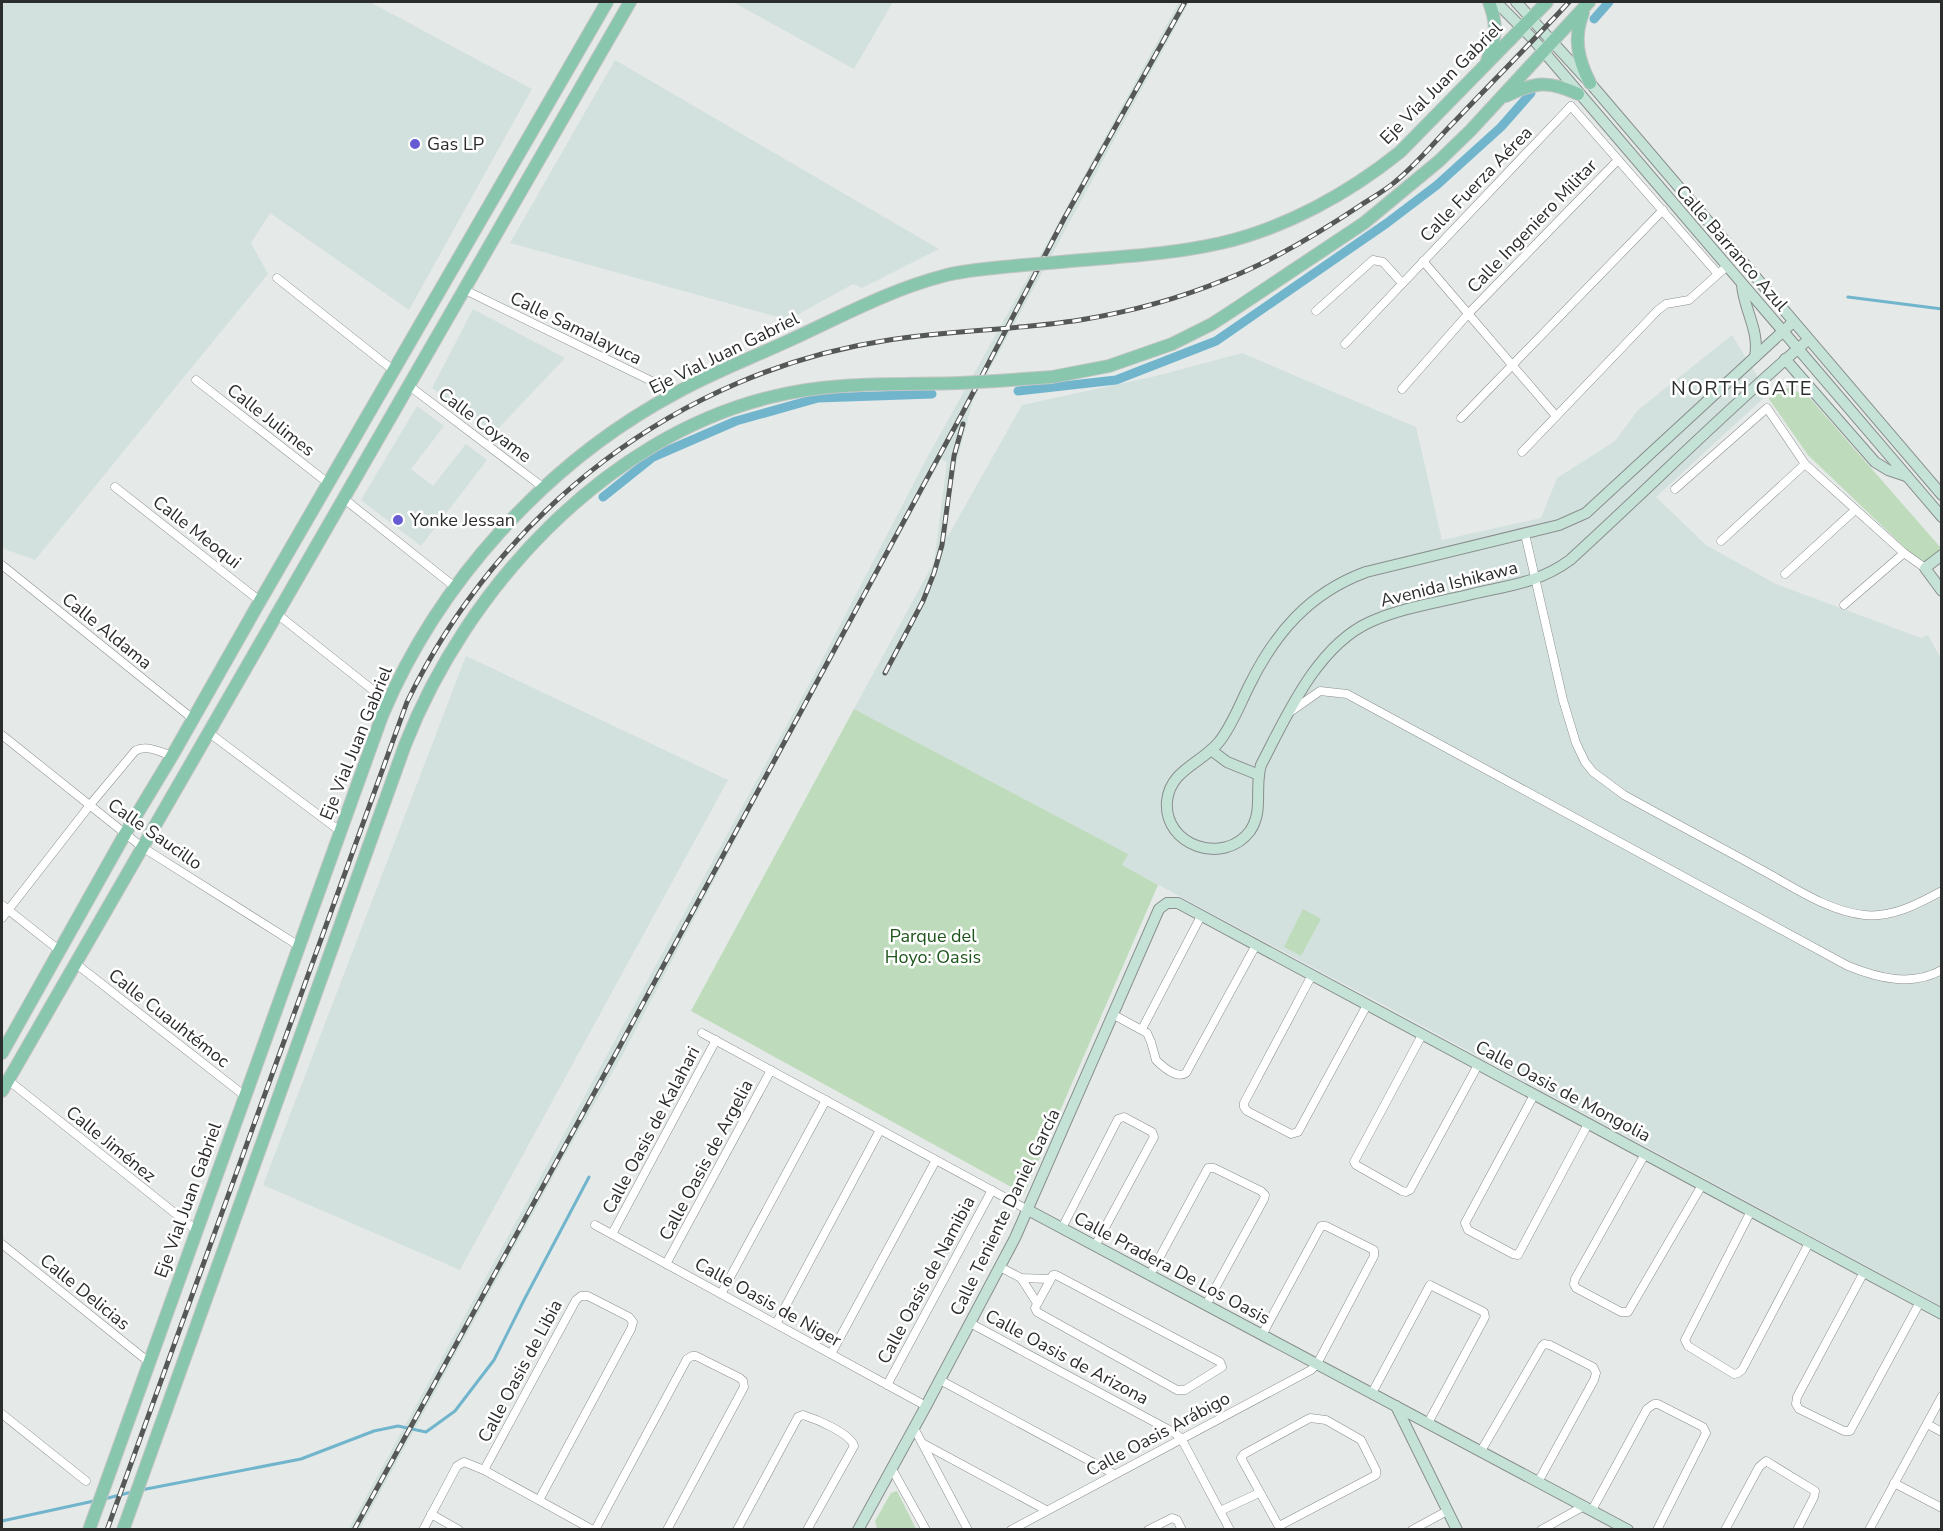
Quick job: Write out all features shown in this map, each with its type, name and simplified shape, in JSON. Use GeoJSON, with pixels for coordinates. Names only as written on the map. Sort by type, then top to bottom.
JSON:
{"type":"FeatureCollection","features":[{"type":"Feature","properties":{"kind":"main road"},"geometry":{"type":"LineString","coordinates":[[2,1053],[125,834],[607,2]]}},
{"type":"Feature","properties":{"kind":"main road"},"geometry":{"type":"LineString","coordinates":[[5,1086],[630,2]]}},
{"type":"Feature","properties":{"kind":"main road"},"geometry":{"type":"LineString","coordinates":[[1486,65],[1496,28],[1489,2]]}},
{"type":"Feature","properties":{"kind":"main road","name":"Eje Vial Juan Gabriel"},"geometry":{"type":"LineString","coordinates":[[89,1530],[388,702],[419,642],[455,587],[489,545],[544,488],[605,439],[676,393],[906,287],[960,272],[1157,254],[1202,247],[1246,236],[1302,213],[1342,192],[1388,161],[1413,140],[1547,2]]}},
{"type":"Feature","properties":{"kind":"main road"},"geometry":{"type":"LineString","coordinates":[[123,1530],[416,716],[439,672],[480,607],[527,551],[587,494],[634,457],[669,436],[708,418],[760,399],[813,389],[1052,377],[1109,366],[1172,344],[1212,324],[1324,250],[1397,197],[1456,146],[1589,2]]}},
{"type":"Feature","properties":{"kind":"main road"},"geometry":{"type":"LineString","coordinates":[[1589,2],[1582,14],[1577,43],[1579,57],[1590,83]]}},
{"type":"Feature","properties":{"kind":"main road"},"geometry":{"type":"LineString","coordinates":[[1499,99],[1527,86],[1538,84],[1559,86],[1578,94]]}},
{"type":"Feature","properties":{"kind":"main road"},"geometry":{"type":"LineString","coordinates":[[496,193],[513,202]]}},
{"type":"Feature","properties":{"kind":"street","name":"Calle Barranco Azul"},"geometry":{"type":"LineString","coordinates":[[1496,2],[1544,52],[1722,271],[1742,285],[1941,517]]}},
{"type":"Feature","properties":{"kind":"street","name":"Calle Barranco Azul"},"geometry":{"type":"LineString","coordinates":[[1516,2],[1590,83],[1941,495]]}},
{"type":"Feature","properties":{"kind":"street","name":"Calle Fuerza Aérea"},"geometry":{"type":"LineString","coordinates":[[1345,344],[1571,106],[1571,101],[1578,94]]}},
{"type":"Feature","properties":{"kind":"street"},"geometry":{"type":"LineString","coordinates":[[1522,452],[1658,310],[1666,304],[1689,300],[1722,271],[1663,210],[1571,106]]}},
{"type":"Feature","properties":{"kind":"street","name":"Calle Ingeniero Militar"},"geometry":{"type":"LineString","coordinates":[[1402,389],[1468,314],[1618,160]]}},
{"type":"Feature","properties":{"kind":"street"},"geometry":{"type":"LineString","coordinates":[[1461,418],[1663,210]]}},
{"type":"Feature","properties":{"kind":"street"},"geometry":{"type":"LineString","coordinates":[[1316,311],[1373,260],[1383,262],[1402,283]]}},
{"type":"Feature","properties":{"kind":"street"},"geometry":{"type":"LineString","coordinates":[[1423,261],[1556,416]]}},
{"type":"Feature","properties":{"kind":"street"},"geometry":{"type":"LineString","coordinates":[[277,278],[393,369]]}},
{"type":"Feature","properties":{"kind":"street"},"geometry":{"type":"LineString","coordinates":[[1742,285],[1756,336],[1755,357]]}},
{"type":"Feature","properties":{"kind":"street","name":"Calle Samalayuca"},"geometry":{"type":"LineString","coordinates":[[463,290],[676,393]]}},
{"type":"Feature","properties":{"kind":"street","name":"Avenida Ishikawa"},"geometry":{"type":"LineString","coordinates":[[1793,322],[1586,513],[1559,525],[1366,572],[1319,596],[1298,615],[1272,645],[1221,740],[1180,774],[1170,790],[1167,798],[1168,816],[1176,833],[1186,842],[1198,848],[1210,849],[1224,848],[1250,831],[1257,814],[1261,765],[1323,657],[1351,633],[1393,613],[1549,574],[1570,560],[1808,339]]}},
{"type":"Feature","properties":{"kind":"street"},"geometry":{"type":"LineString","coordinates":[[1785,359],[1875,462],[1888,470],[1906,476]]}},
{"type":"Feature","properties":{"kind":"street","name":"Calle Julimes"},"geometry":{"type":"LineString","coordinates":[[196,380],[328,483]]}},
{"type":"Feature","properties":{"kind":"street","name":"Calle Coyame"},"geometry":{"type":"LineString","coordinates":[[408,385],[544,488]]}},
{"type":"Feature","properties":{"kind":"street"},"geometry":{"type":"LineString","coordinates":[[1675,489],[1765,408],[1768,408],[1805,464],[1925,568],[1941,591]]}},
{"type":"Feature","properties":{"kind":"street"},"geometry":{"type":"LineString","coordinates":[[1721,542],[1805,464]]}},
{"type":"Feature","properties":{"kind":"street","name":"Calle Meoqui"},"geometry":{"type":"LineString","coordinates":[[115,487],[260,601]]}},
{"type":"Feature","properties":{"kind":"street"},"geometry":{"type":"LineString","coordinates":[[344,498],[455,587]]}},
{"type":"Feature","properties":{"kind":"street"},"geometry":{"type":"LineString","coordinates":[[1785,574],[1856,510]]}},
{"type":"Feature","properties":{"kind":"street"},"geometry":{"type":"LineString","coordinates":[[1525,534],[1563,700],[1576,743],[1585,762],[1603,781],[1624,795],[1801,892],[1845,911],[1864,915],[1890,913],[1941,891]]}},
{"type":"Feature","properties":{"kind":"street"},"geometry":{"type":"LineString","coordinates":[[1844,605],[1905,553]]}},
{"type":"Feature","properties":{"kind":"street"},"geometry":{"type":"LineString","coordinates":[[1925,568],[1941,555]]}},
{"type":"Feature","properties":{"kind":"street","name":"Calle Aldama"},"geometry":{"type":"LineString","coordinates":[[2,565],[193,720]]}},
{"type":"Feature","properties":{"kind":"street"},"geometry":{"type":"LineString","coordinates":[[277,614],[388,702]]}},
{"type":"Feature","properties":{"kind":"street"},"geometry":{"type":"LineString","coordinates":[[1289,713],[1320,691],[1347,694],[1848,966],[1884,978],[1902,980],[1919,978],[1941,970]]}},
{"type":"Feature","properties":{"kind":"street"},"geometry":{"type":"LineString","coordinates":[[208,732],[340,831]]}},
{"type":"Feature","properties":{"kind":"street","name":"Calle Saucillo"},"geometry":{"type":"LineString","coordinates":[[2,735],[142,847],[299,946]]}},
{"type":"Feature","properties":{"kind":"street"},"geometry":{"type":"LineString","coordinates":[[2,918],[5,907],[139,748],[147,748],[172,756]]}},
{"type":"Feature","properties":{"kind":"street"},"geometry":{"type":"LineString","coordinates":[[1211,750],[1227,762],[1259,775]]}},
{"type":"Feature","properties":{"kind":"street","name":"Calle Oasis de Mongolia"},"geometry":{"type":"LineString","coordinates":[[1167,903],[1178,903],[1941,1314]]}},
{"type":"Feature","properties":{"kind":"street","name":"Calle Teniente Daniel García"},"geometry":{"type":"LineString","coordinates":[[864,1527],[1028,1210],[1159,909],[1167,903]]}},
{"type":"Feature","properties":{"kind":"street"},"geometry":{"type":"LineString","coordinates":[[5,907],[59,950]]}},
{"type":"Feature","properties":{"kind":"street"},"geometry":{"type":"LineString","coordinates":[[1142,1029],[1201,916]]}},
{"type":"Feature","properties":{"kind":"street"},"geometry":{"type":"LineString","coordinates":[[1114,1015],[1142,1029],[1150,1037],[1154,1057],[1158,1063],[1178,1076],[1185,1074],[1256,945]]}},
{"type":"Feature","properties":{"kind":"street","name":"Calle Cuauhtémoc"},"geometry":{"type":"LineString","coordinates":[[75,963],[245,1096]]}},
{"type":"Feature","properties":{"kind":"street"},"geometry":{"type":"LineString","coordinates":[[1311,975],[1244,1105],[1247,1111],[1294,1134],[1298,1132],[1367,1005]]}},
{"type":"Feature","properties":{"kind":"street","name":"Calle Pradera De Los Oasis"},"geometry":{"type":"LineString","coordinates":[[702,1033],[1095,1246],[1628,1530]]}},
{"type":"Feature","properties":{"kind":"street"},"geometry":{"type":"LineString","coordinates":[[1422,1035],[1354,1162],[1402,1191],[1410,1190],[1478,1065]]}},
{"type":"Feature","properties":{"kind":"street","name":"Calle Oasis de Kalahari"},"geometry":{"type":"LineString","coordinates":[[612,1234],[716,1040]]}},
{"type":"Feature","properties":{"kind":"street","name":"Calle Oasis de Argelia"},"geometry":{"type":"LineString","coordinates":[[666,1264],[771,1071]]}},
{"type":"Feature","properties":{"kind":"street","name":"Calle Jiménez"},"geometry":{"type":"LineString","coordinates":[[5,1086],[196,1230]]}},
{"type":"Feature","properties":{"kind":"street"},"geometry":{"type":"LineString","coordinates":[[1534,1095],[1465,1223],[1468,1230],[1518,1255],[1588,1124]]}},
{"type":"Feature","properties":{"kind":"street"},"geometry":{"type":"LineString","coordinates":[[721,1294],[826,1100]]}},
{"type":"Feature","properties":{"kind":"street"},"geometry":{"type":"LineString","coordinates":[[1062,1228],[1118,1119],[1124,1117],[1152,1132],[1154,1137],[1095,1246]]}},
{"type":"Feature","properties":{"kind":"street"},"geometry":{"type":"LineString","coordinates":[[776,1324],[880,1130]]}},
{"type":"Feature","properties":{"kind":"street"},"geometry":{"type":"LineString","coordinates":[[1645,1155],[1574,1284],[1576,1288],[1621,1312],[1628,1312],[1702,1185]]}},
{"type":"Feature","properties":{"kind":"street"},"geometry":{"type":"LineString","coordinates":[[831,1354],[936,1160]]}},
{"type":"Feature","properties":{"kind":"street"},"geometry":{"type":"LineString","coordinates":[[1150,1275],[1208,1168],[1214,1168],[1261,1191],[1265,1195],[1264,1199],[1206,1305]]}},
{"type":"Feature","properties":{"kind":"street","name":"Calle Oasis de Namibia"},"geometry":{"type":"LineString","coordinates":[[887,1384],[992,1190]]}},
{"type":"Feature","properties":{"kind":"street"},"geometry":{"type":"LineString","coordinates":[[1751,1211],[1684,1340],[1688,1346],[1734,1374],[1742,1370],[1809,1243]]}},
{"type":"Feature","properties":{"kind":"street","name":"Calle Oasis de Niger"},"geometry":{"type":"LineString","coordinates":[[595,1225],[926,1406]]}},
{"type":"Feature","properties":{"kind":"street"},"geometry":{"type":"LineString","coordinates":[[1262,1335],[1321,1226],[1326,1226],[1372,1249],[1375,1252],[1374,1256],[1317,1364]]}},
{"type":"Feature","properties":{"kind":"street","name":"Calle Delicias"},"geometry":{"type":"LineString","coordinates":[[2,1244],[150,1363]]}},
{"type":"Feature","properties":{"kind":"street"},"geometry":{"type":"LineString","coordinates":[[1000,1267],[1021,1278],[1050,1279]]}},
{"type":"Feature","properties":{"kind":"street"},"geometry":{"type":"LineString","coordinates":[[1864,1272],[1797,1397],[1796,1404],[1799,1409],[1844,1431],[1850,1431],[1920,1302]]}},
{"type":"Feature","properties":{"kind":"street"},"geometry":{"type":"LineString","coordinates":[[1054,1275],[1058,1276],[1220,1362],[1222,1367],[1185,1390],[1179,1390],[1036,1312],[1037,1303],[1050,1279],[1054,1275]]}},
{"type":"Feature","properties":{"kind":"street"},"geometry":{"type":"LineString","coordinates":[[1021,1278],[1037,1303]]}},
{"type":"Feature","properties":{"kind":"street"},"geometry":{"type":"LineString","coordinates":[[1372,1393],[1430,1285],[1482,1311],[1485,1317],[1428,1423]]}},
{"type":"Feature","properties":{"kind":"street","name":"Calle Oasis de Libia"},"geometry":{"type":"LineString","coordinates":[[484,1470],[579,1297],[588,1296],[629,1317],[633,1323],[631,1329],[539,1500]]}},
{"type":"Feature","properties":{"kind":"street","name":"Calle Oasis de Arizona"},"geometry":{"type":"LineString","coordinates":[[970,1323],[1150,1418],[1181,1438]]}},
{"type":"Feature","properties":{"kind":"street"},"geometry":{"type":"LineString","coordinates":[[1481,1451],[1544,1344],[1593,1367],[1596,1373],[1594,1380],[1538,1482]]}},
{"type":"Feature","properties":{"kind":"street"},"geometry":{"type":"LineString","coordinates":[[423,1530],[457,1466],[462,1462],[484,1470],[594,1530],[687,1359],[696,1356],[740,1378],[744,1387],[666,1530]]}},
{"type":"Feature","properties":{"kind":"street","name":"Calle Oasis Arábigo"},"geometry":{"type":"LineString","coordinates":[[1011,1530],[1302,1375],[1317,1364]]}},
{"type":"Feature","properties":{"kind":"street"},"geometry":{"type":"LineString","coordinates":[[940,1380],[1114,1474]]}},
{"type":"Feature","properties":{"kind":"street"},"geometry":{"type":"LineString","coordinates":[[1869,1530],[1941,1396]]}},
{"type":"Feature","properties":{"kind":"street"},"geometry":{"type":"LineString","coordinates":[[1541,1530],[1588,1508],[1647,1409],[1658,1404],[1703,1427],[1706,1433],[1657,1530]]}},
{"type":"Feature","properties":{"kind":"street"},"geometry":{"type":"LineString","coordinates":[[1396,1406],[1457,1530]]}},
{"type":"Feature","properties":{"kind":"street"},"geometry":{"type":"LineString","coordinates":[[2,1414],[86,1481]]}},
{"type":"Feature","properties":{"kind":"street"},"geometry":{"type":"LineString","coordinates":[[737,1530],[798,1417],[803,1415],[847,1435],[854,1443],[807,1530]]}},
{"type":"Feature","properties":{"kind":"street"},"geometry":{"type":"LineString","coordinates":[[1310,1418],[1326,1420],[1361,1440],[1376,1470],[1375,1477],[1279,1526],[1259,1493],[1241,1460],[1242,1456],[1310,1418]]}},
{"type":"Feature","properties":{"kind":"street"},"geometry":{"type":"LineString","coordinates":[[1927,1424],[1941,1432]]}},
{"type":"Feature","properties":{"kind":"street"},"geometry":{"type":"LineString","coordinates":[[914,1428],[968,1530]]}},
{"type":"Feature","properties":{"kind":"street"},"geometry":{"type":"LineString","coordinates":[[1181,1438],[1230,1530]]}},
{"type":"Feature","properties":{"kind":"street"},"geometry":{"type":"LineString","coordinates":[[922,1443],[1047,1510]]}},
{"type":"Feature","properties":{"kind":"street"},"geometry":{"type":"LineString","coordinates":[[1725,1530],[1759,1467],[1765,1461],[1815,1491],[1797,1530]]}},
{"type":"Feature","properties":{"kind":"street"},"geometry":{"type":"LineString","coordinates":[[892,1469],[926,1530]]}},
{"type":"Feature","properties":{"kind":"street"},"geometry":{"type":"LineString","coordinates":[[1894,1483],[1941,1508]]}},
{"type":"Feature","properties":{"kind":"street"},"geometry":{"type":"LineString","coordinates":[[1220,1511],[1259,1493]]}},
{"type":"Feature","properties":{"kind":"street"},"geometry":{"type":"LineString","coordinates":[[1412,1530],[1447,1511]]}},
{"type":"Feature","properties":{"kind":"street"},"geometry":{"type":"LineString","coordinates":[[430,1514],[459,1530]]}},
{"type":"Feature","properties":{"kind":"street"},"geometry":{"type":"LineString","coordinates":[[1148,1530],[1174,1518],[1182,1530]]}},
{"type":"Feature","properties":{"kind":"shaded area"},"geometry":{"type":"Polygon","coordinates":[[[2,2],[370,2],[532,89],[409,310],[270,213],[251,243],[268,274],[35,560],[2,548],[2,2]]]}},
{"type":"Feature","properties":{"kind":"shaded area"},"geometry":{"type":"Polygon","coordinates":[[[733,2],[893,2],[854,69],[733,2]]]}},
{"type":"Feature","properties":{"kind":"shaded area"},"geometry":{"type":"Polygon","coordinates":[[[1179,2],[1189,2],[973,400],[949,500],[947,538],[1022,405],[1156,376],[1242,353],[1416,427],[1442,540],[1541,518],[1557,478],[1615,441],[1638,410],[1732,335],[1768,394],[1656,497],[1706,545],[1776,584],[1921,638],[1928,635],[1941,659],[1941,1306],[1121,865],[1127,854],[854,709],[934,562],[947,462],[941,459],[751,810],[622,1056],[565,1155],[360,1529],[348,1530],[814,675],[929,454],[1179,2]]]}},
{"type":"Feature","properties":{"kind":"shaded area"},"geometry":{"type":"Polygon","coordinates":[[[615,60],[939,249],[862,288],[853,284],[788,320],[510,243],[615,60]]]}},
{"type":"Feature","properties":{"kind":"shaded area"},"geometry":{"type":"Polygon","coordinates":[[[473,309],[565,358],[494,433],[432,388],[473,309]]]}},
{"type":"Feature","properties":{"kind":"shaded area"},"geometry":{"type":"Polygon","coordinates":[[[417,406],[444,426],[411,469],[433,486],[466,444],[487,460],[421,546],[361,500],[417,406]]]}},
{"type":"Feature","properties":{"kind":"shaded area"},"geometry":{"type":"Polygon","coordinates":[[[466,656],[728,780],[460,1270],[263,1185],[466,656]]]}},
{"type":"Feature","properties":{"kind":"green space"},"geometry":{"type":"Polygon","coordinates":[[[1789,388],[1808,396],[1941,548],[1924,566],[1808,455],[1769,399],[1772,391],[1789,388]]]}},
{"type":"Feature","properties":{"kind":"green space","name":"Parque del Hoyo: Oasis"},"geometry":{"type":"Polygon","coordinates":[[[854,709],[1128,854],[1122,865],[1158,885],[1024,1194],[691,1011],[854,709]]]}},
{"type":"Feature","properties":{"kind":"green space"},"geometry":{"type":"Polygon","coordinates":[[[1303,909],[1321,919],[1301,956],[1284,947],[1303,909]]]}},
{"type":"Feature","properties":{"kind":"green space"},"geometry":{"type":"Polygon","coordinates":[[[897,1491],[916,1529],[877,1529],[875,1521],[891,1493],[897,1491]]]}},
{"type":"Feature","properties":{"kind":"waterway"},"geometry":{"type":"LineString","coordinates":[[1594,19],[1609,2]]}},
{"type":"Feature","properties":{"kind":"waterway"},"geometry":{"type":"LineString","coordinates":[[1018,391],[1116,380],[1216,341],[1387,223],[1437,185],[1501,127],[1531,93]]}},
{"type":"Feature","properties":{"kind":"waterway"},"geometry":{"type":"LineString","coordinates":[[1848,297],[1942,309]]}},
{"type":"Feature","properties":{"kind":"waterway"},"geometry":{"type":"LineString","coordinates":[[603,497],[653,457],[736,421],[818,398],[932,394]]}},
{"type":"Feature","properties":{"kind":"waterway"},"geometry":{"type":"LineString","coordinates":[[141,1490],[301,1459],[374,1431],[398,1426],[426,1432],[455,1411],[494,1360],[589,1177]]}},
{"type":"Feature","properties":{"kind":"waterway"},"geometry":{"type":"LineString","coordinates":[[104,1499],[132,1492]]}},
{"type":"Feature","properties":{"kind":"waterway"},"geometry":{"type":"LineString","coordinates":[[2,1521],[94,1501]]}},
{"type":"Feature","properties":{"kind":"railway"},"geometry":{"type":"LineString","coordinates":[[354,1530],[614,1057],[963,412],[1065,217],[1185,2]]}},
{"type":"Feature","properties":{"kind":"railway"},"geometry":{"type":"LineString","coordinates":[[107,1530],[407,702],[446,633],[492,569],[544,512],[603,461],[668,418],[737,383],[811,357],[889,340],[1056,323],[1117,313],[1189,293],[1259,265],[1328,226],[1396,181],[1569,2]]}},
{"type":"Feature","properties":{"kind":"railway"},"geometry":{"type":"LineString","coordinates":[[885,673],[923,601],[934,573],[942,545],[954,456],[963,424]]}},
{"type":"Feature","properties":{"kind":"place","name":"Gas LP"},"geometry":{"type":"Point","coordinates":[415,144]}},
{"type":"Feature","properties":{"kind":"place","name":"Yonke Jessan"},"geometry":{"type":"Point","coordinates":[398,520]}},
{"type":"Feature","properties":{"kind":"district","name":"NORTH GATE"},"geometry":{"type":"Point","coordinates":[1742,388]}}]}
